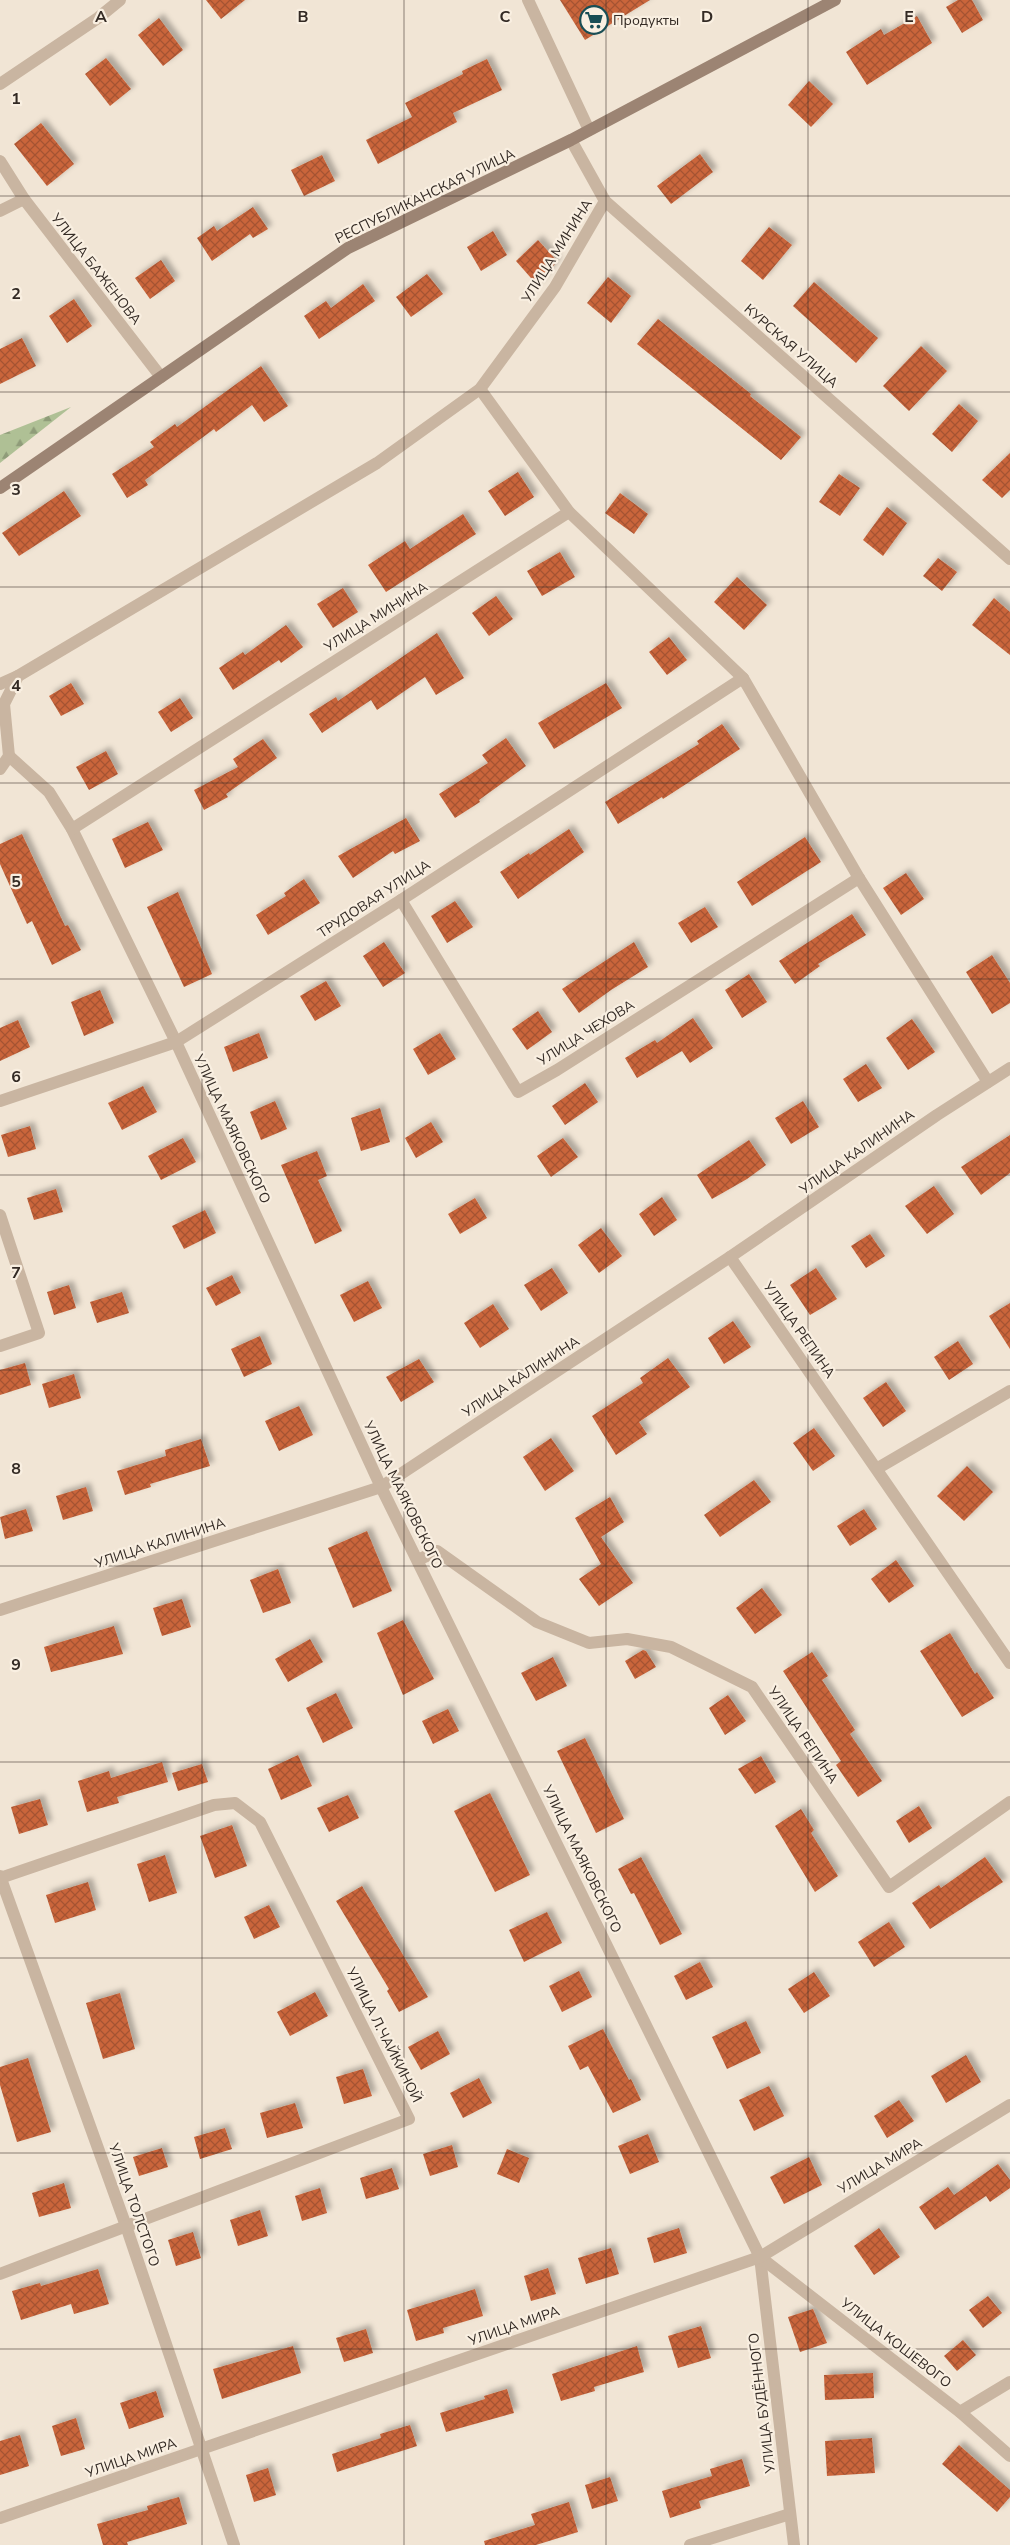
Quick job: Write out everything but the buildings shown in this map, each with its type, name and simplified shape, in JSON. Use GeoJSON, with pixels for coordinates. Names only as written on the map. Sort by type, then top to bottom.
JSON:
{"type":"FeatureCollection","features":[{"type":"Feature","properties":{"kind":"street"},"geometry":{"type":"LineString","coordinates":[[0,84],[98,18],[120,0]]}},
{"type":"Feature","properties":{"kind":"street"},"geometry":{"type":"LineString","coordinates":[[528,0],[589,130]]}},
{"type":"Feature","properties":{"kind":"street","name":"РЕСПУБЛИКАНСКАЯ УЛИЦА"},"geometry":{"type":"LineString","coordinates":[[0,488],[348,248],[571,140],[835,0]]}},
{"type":"Feature","properties":{"kind":"street","name":"КУРСКАЯ УЛИЦА"},"geometry":{"type":"LineString","coordinates":[[571,140],[605,201],[1010,559]]}},
{"type":"Feature","properties":{"kind":"street","name":"УЛИЦА БАЖЕНОВА"},"geometry":{"type":"LineString","coordinates":[[0,161],[24,199],[161,377]]}},
{"type":"Feature","properties":{"kind":"street"},"geometry":{"type":"LineString","coordinates":[[0,211],[24,199]]}},
{"type":"Feature","properties":{"kind":"street","name":"УЛИЦА МИНИНА"},"geometry":{"type":"LineString","coordinates":[[0,684],[18,676],[377,463],[480,389],[556,287],[605,201]]}},
{"type":"Feature","properties":{"kind":"street"},"geometry":{"type":"LineString","coordinates":[[480,389],[569,512],[743,678],[859,878],[988,1082]]}},
{"type":"Feature","properties":{"kind":"street","name":"УЛИЦА МИНИНА"},"geometry":{"type":"LineString","coordinates":[[72,829],[569,512]]}},
{"type":"Feature","properties":{"kind":"street"},"geometry":{"type":"LineString","coordinates":[[0,769],[9,756],[4,704],[18,676]]}},
{"type":"Feature","properties":{"kind":"street","name":"ТРУДОВАЯ УЛИЦА"},"geometry":{"type":"LineString","coordinates":[[0,1101],[176,1042],[401,900],[743,678]]}},
{"type":"Feature","properties":{"kind":"street","name":"УЛИЦА МАЯКОВСКОГО"},"geometry":{"type":"LineString","coordinates":[[9,756],[50,792],[72,829],[176,1042],[381,1487],[760,2257]]}},
{"type":"Feature","properties":{"kind":"street","name":"УЛИЦА ЧЕХОВА"},"geometry":{"type":"LineString","coordinates":[[401,900],[518,1092],[557,1070],[859,878]]}},
{"type":"Feature","properties":{"kind":"street","name":"УЛИЦА КАЛИНИНА"},"geometry":{"type":"LineString","coordinates":[[0,1610],[381,1487],[730,1257],[1010,1068]]}},
{"type":"Feature","properties":{"kind":"street"},"geometry":{"type":"LineString","coordinates":[[0,1215],[39,1333],[0,1346]]}},
{"type":"Feature","properties":{"kind":"street","name":"УЛИЦА РЕПИНА"},"geometry":{"type":"LineString","coordinates":[[730,1257],[878,1468],[1010,1663]]}},
{"type":"Feature","properties":{"kind":"street"},"geometry":{"type":"LineString","coordinates":[[878,1468],[1010,1392]]}},
{"type":"Feature","properties":{"kind":"street","name":"УЛИЦА РЕПИНА"},"geometry":{"type":"LineString","coordinates":[[418,1560],[436,1552],[537,1622],[589,1643],[627,1639],[671,1647],[752,1687],[889,1886],[1010,1802]]}},
{"type":"Feature","properties":{"kind":"street","name":"УЛИЦА Л.ЧАЙКИНОЙ"},"geometry":{"type":"LineString","coordinates":[[0,1877],[214,1804],[235,1803],[260,1822],[409,2119],[0,2274]]}},
{"type":"Feature","properties":{"kind":"street","name":"УЛИЦА ТОЛСТОГО"},"geometry":{"type":"LineString","coordinates":[[0,1877],[126,2226],[234,2545]]}},
{"type":"Feature","properties":{"kind":"street","name":"УЛИЦА МИРА"},"geometry":{"type":"LineString","coordinates":[[0,2518],[760,2257],[1010,2105]]}},
{"type":"Feature","properties":{"kind":"street","name":"УЛИЦА КОШЕВОГО"},"geometry":{"type":"LineString","coordinates":[[760,2257],[960,2412],[1010,2456]]}},
{"type":"Feature","properties":{"kind":"street","name":"УЛИЦА БУДЁННОГО"},"geometry":{"type":"LineString","coordinates":[[760,2257],[794,2545]]}},
{"type":"Feature","properties":{"kind":"street"},"geometry":{"type":"LineString","coordinates":[[960,2412],[1010,2382]]}},
{"type":"Feature","properties":{"kind":"street"},"geometry":{"type":"LineString","coordinates":[[690,2545],[790,2514]]}},
{"type":"Feature","properties":{"kind":"green space"},"geometry":{"type":"Polygon","coordinates":[[[71,407],[0,463],[0,435],[71,407]]]}},
{"type":"Feature","properties":{"kind":"place","name":"Продукты"},"geometry":{"type":"Point","coordinates":[594,20]}}]}
